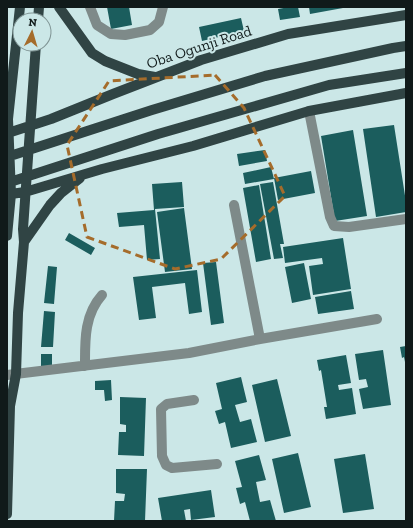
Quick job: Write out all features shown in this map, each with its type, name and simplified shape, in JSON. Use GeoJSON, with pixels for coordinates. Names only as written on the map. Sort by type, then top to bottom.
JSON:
{"type":"FeatureCollection","features":[{"type":"Feature","properties":{"kind":"main road"},"geometry":{"type":"LineString","coordinates":[[7,236],[11,194],[8,134],[10,78],[20,7]]}},
{"type":"Feature","properties":{"kind":"main road"},"geometry":{"type":"LineString","coordinates":[[59,7],[92,53],[104,61],[138,74],[155,77]]}},
{"type":"Feature","properties":{"kind":"main road","name":"Oba Ogunji Road"},"geometry":{"type":"LineString","coordinates":[[8,134],[51,119],[201,60],[288,34],[406,15]]}},
{"type":"Feature","properties":{"kind":"main road"},"geometry":{"type":"LineString","coordinates":[[7,157],[152,110],[265,76],[406,46]]}},
{"type":"Feature","properties":{"kind":"main road"},"geometry":{"type":"LineString","coordinates":[[7,514],[11,374],[24,242],[23,229],[25,192],[35,52]]}},
{"type":"Feature","properties":{"kind":"main road"},"geometry":{"type":"LineString","coordinates":[[7,183],[158,134],[329,85],[406,73]]}},
{"type":"Feature","properties":{"kind":"main road"},"geometry":{"type":"LineString","coordinates":[[11,194],[25,192],[102,169],[194,146],[309,111],[406,93]]}},
{"type":"Feature","properties":{"kind":"main road"},"geometry":{"type":"LineString","coordinates":[[24,242],[50,205],[61,193],[80,178],[102,169]]}},
{"type":"Feature","properties":{"kind":"main road"},"geometry":{"type":"LineString","coordinates":[[7,389],[10,406]]}},
{"type":"Feature","properties":{"kind":"street"},"geometry":{"type":"LineString","coordinates":[[90,7],[97,25],[111,34],[125,35],[150,30],[160,22],[163,7]]}},
{"type":"Feature","properties":{"kind":"street"},"geometry":{"type":"LineString","coordinates":[[309,111],[330,217],[334,226],[349,227],[406,219]]}},
{"type":"Feature","properties":{"kind":"street"},"geometry":{"type":"LineString","coordinates":[[234,205],[260,339]]}},
{"type":"Feature","properties":{"kind":"street"},"geometry":{"type":"LineString","coordinates":[[85,366],[86,331],[89,318],[96,301],[102,295]]}},
{"type":"Feature","properties":{"kind":"street"},"geometry":{"type":"LineString","coordinates":[[11,374],[189,353],[377,319]]}},
{"type":"Feature","properties":{"kind":"street"},"geometry":{"type":"LineString","coordinates":[[194,400],[167,404],[161,409],[162,456],[166,465],[172,468],[218,464]]}},
{"type":"Feature","properties":{"kind":"highlighted area"},"geometry":{"type":"Polygon","coordinates":[[[215,75],[244,108],[285,196],[221,259],[175,269],[87,237],[67,145],[109,81],[215,75]]]}},
{"type":"Feature","properties":{"kind":"building"},"geometry":{"type":"Polygon","coordinates":[[[107,7],[129,7],[132,25],[111,29],[107,7]]]}},
{"type":"Feature","properties":{"kind":"building"},"geometry":{"type":"Polygon","coordinates":[[[298,7],[300,17],[280,20],[278,9],[298,7]]]}},
{"type":"Feature","properties":{"kind":"building"},"geometry":{"type":"Polygon","coordinates":[[[309,7],[343,7],[343,8],[310,14],[309,7]]]}},
{"type":"Feature","properties":{"kind":"building"},"geometry":{"type":"Polygon","coordinates":[[[241,18],[244,31],[202,41],[199,27],[241,18]]]}},
{"type":"Feature","properties":{"kind":"building"},"geometry":{"type":"Polygon","coordinates":[[[394,125],[406,202],[406,212],[376,217],[363,129],[394,125]]]}},
{"type":"Feature","properties":{"kind":"building"},"geometry":{"type":"Polygon","coordinates":[[[353,130],[367,216],[335,221],[321,136],[353,130]]]}},
{"type":"Feature","properties":{"kind":"building"},"geometry":{"type":"Polygon","coordinates":[[[265,150],[267,161],[239,166],[237,154],[265,150]]]}},
{"type":"Feature","properties":{"kind":"building"},"geometry":{"type":"Polygon","coordinates":[[[271,167],[274,179],[245,184],[243,173],[271,167]]]}},
{"type":"Feature","properties":{"kind":"building"},"geometry":{"type":"Polygon","coordinates":[[[311,171],[315,193],[278,200],[274,178],[311,171]]]}},
{"type":"Feature","properties":{"kind":"building"},"geometry":{"type":"Polygon","coordinates":[[[182,182],[184,207],[155,209],[160,259],[147,260],[144,225],[119,227],[117,213],[154,210],[152,184],[182,182]]]}},
{"type":"Feature","properties":{"kind":"building"},"geometry":{"type":"Polygon","coordinates":[[[273,182],[284,244],[280,244],[283,258],[274,259],[260,184],[273,182]]]}},
{"type":"Feature","properties":{"kind":"building"},"geometry":{"type":"Polygon","coordinates":[[[259,185],[271,259],[256,262],[243,188],[259,185]]]}},
{"type":"Feature","properties":{"kind":"building"},"geometry":{"type":"Polygon","coordinates":[[[184,208],[192,269],[165,272],[157,212],[184,208]]]}},
{"type":"Feature","properties":{"kind":"building"},"geometry":{"type":"Polygon","coordinates":[[[69,233],[95,248],[91,255],[65,240],[69,233]]]}},
{"type":"Feature","properties":{"kind":"building"},"geometry":{"type":"Polygon","coordinates":[[[343,238],[351,289],[313,295],[309,266],[323,264],[322,258],[285,263],[283,247],[343,238]]]}},
{"type":"Feature","properties":{"kind":"building"},"geometry":{"type":"Polygon","coordinates":[[[216,262],[224,323],[211,325],[203,263],[216,262]]]}},
{"type":"Feature","properties":{"kind":"building"},"geometry":{"type":"Polygon","coordinates":[[[304,263],[311,299],[292,303],[285,267],[304,263]]]}},
{"type":"Feature","properties":{"kind":"building"},"geometry":{"type":"Polygon","coordinates":[[[48,266],[57,267],[54,304],[44,303],[48,266]]]}},
{"type":"Feature","properties":{"kind":"building"},"geometry":{"type":"Polygon","coordinates":[[[197,270],[202,312],[189,314],[185,283],[152,287],[156,318],[139,320],[133,277],[197,270]]]}},
{"type":"Feature","properties":{"kind":"building"},"geometry":{"type":"Polygon","coordinates":[[[351,291],[354,309],[318,314],[315,297],[351,291]]]}},
{"type":"Feature","properties":{"kind":"building"},"geometry":{"type":"Polygon","coordinates":[[[44,311],[55,312],[53,347],[41,347],[44,311]]]}},
{"type":"Feature","properties":{"kind":"building"},"geometry":{"type":"Polygon","coordinates":[[[406,346],[405,362],[404,357],[402,358],[400,347],[406,346]]]}},
{"type":"Feature","properties":{"kind":"building"},"geometry":{"type":"Polygon","coordinates":[[[383,350],[391,405],[363,409],[359,389],[368,387],[366,379],[359,380],[355,354],[383,350]]]}},
{"type":"Feature","properties":{"kind":"building"},"geometry":{"type":"Polygon","coordinates":[[[41,354],[52,354],[52,370],[41,369],[41,354]]]}},
{"type":"Feature","properties":{"kind":"building"},"geometry":{"type":"Polygon","coordinates":[[[346,355],[351,383],[338,385],[339,390],[352,388],[356,414],[326,419],[324,407],[327,407],[321,370],[319,371],[317,360],[346,355]]]}},
{"type":"Feature","properties":{"kind":"building"},"geometry":{"type":"Polygon","coordinates":[[[241,377],[247,402],[235,405],[240,422],[251,419],[257,442],[231,448],[225,422],[219,424],[215,411],[222,409],[216,383],[241,377]]]}},
{"type":"Feature","properties":{"kind":"building"},"geometry":{"type":"Polygon","coordinates":[[[277,379],[291,436],[265,442],[252,385],[277,379]]]}},
{"type":"Feature","properties":{"kind":"building"},"geometry":{"type":"Polygon","coordinates":[[[111,380],[112,400],[105,401],[104,390],[95,390],[95,381],[111,380]]]}},
{"type":"Feature","properties":{"kind":"building"},"geometry":{"type":"Polygon","coordinates":[[[120,397],[146,398],[144,456],[118,455],[119,432],[126,432],[126,425],[120,424],[120,397]]]}},
{"type":"Feature","properties":{"kind":"building"},"geometry":{"type":"Polygon","coordinates":[[[298,453],[311,507],[284,513],[272,459],[298,453]]]}},
{"type":"Feature","properties":{"kind":"building"},"geometry":{"type":"Polygon","coordinates":[[[365,454],[374,509],[343,513],[334,459],[365,454]]]}},
{"type":"Feature","properties":{"kind":"building"},"geometry":{"type":"Polygon","coordinates":[[[259,455],[266,480],[256,482],[260,502],[270,500],[276,521],[250,521],[245,502],[240,504],[236,488],[242,487],[235,461],[259,455]]]}},
{"type":"Feature","properties":{"kind":"building"},"geometry":{"type":"Polygon","coordinates":[[[116,469],[147,469],[145,521],[114,521],[115,501],[124,501],[125,494],[116,493],[116,469]]]}},
{"type":"Feature","properties":{"kind":"building"},"geometry":{"type":"Polygon","coordinates":[[[211,490],[215,517],[191,520],[190,509],[184,510],[186,521],[162,521],[158,498],[211,490]]]}}]}
